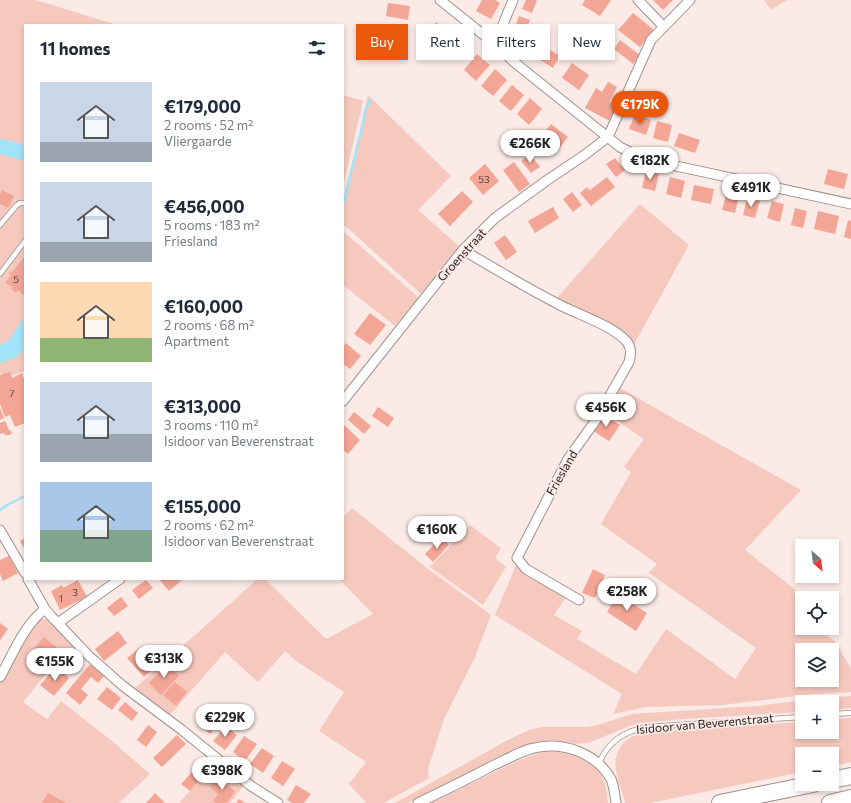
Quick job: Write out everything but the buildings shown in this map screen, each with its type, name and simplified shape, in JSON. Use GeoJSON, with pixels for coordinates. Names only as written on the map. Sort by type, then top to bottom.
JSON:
{"type":"FeatureCollection","features":[{"type":"Feature","properties":{"kind":"highway"},"geometry":{"type":"LineString","coordinates":[[839,779],[851,776]]}},
{"type":"Feature","properties":{"kind":"highway"},"geometry":{"type":"LineString","coordinates":[[720,803],[795,788]]}},
{"type":"Feature","properties":{"kind":"highway"},"geometry":{"type":"LineString","coordinates":[[830,803],[851,798]]}},
{"type":"Feature","properties":{"kind":"street"},"geometry":{"type":"LineString","coordinates":[[440,0],[482,34]]}},
{"type":"Feature","properties":{"kind":"street"},"geometry":{"type":"LineString","coordinates":[[503,24],[513,0]]}},
{"type":"Feature","properties":{"kind":"street"},"geometry":{"type":"LineString","coordinates":[[638,0],[664,27]]}},
{"type":"Feature","properties":{"kind":"street"},"geometry":{"type":"LineString","coordinates":[[608,137],[651,40],[690,0]]}},
{"type":"Feature","properties":{"kind":"street"},"geometry":{"type":"LineString","coordinates":[[512,60],[620,147],[644,159],[851,204]]}},
{"type":"Feature","properties":{"kind":"street","name":"Groenstraat"},"geometry":{"type":"LineString","coordinates":[[344,400],[463,250],[495,218],[608,137]]}},
{"type":"Feature","properties":{"kind":"street","name":"Friesland"},"geometry":{"type":"LineString","coordinates":[[463,250],[534,292],[610,329],[628,342],[630,347],[631,354],[629,362],[596,420],[568,459],[517,558],[526,569],[579,600]]}},
{"type":"Feature","properties":{"kind":"street"},"geometry":{"type":"LineString","coordinates":[[0,530],[24,571]]}},
{"type":"Feature","properties":{"kind":"street"},"geometry":{"type":"LineString","coordinates":[[29,580],[45,609],[90,656],[123,686],[182,730],[251,786],[278,803]]}},
{"type":"Feature","properties":{"kind":"street"},"geometry":{"type":"LineString","coordinates":[[58,623],[119,580]]}},
{"type":"Feature","properties":{"kind":"street"},"geometry":{"type":"LineString","coordinates":[[0,677],[29,626],[37,615],[45,609]]}},
{"type":"Feature","properties":{"kind":"street"},"geometry":{"type":"LineString","coordinates":[[418,803],[533,748],[548,745],[564,747],[582,753],[599,764],[612,783],[616,803]]}},
{"type":"Feature","properties":{"kind":"lane"},"geometry":{"type":"LineString","coordinates":[[0,225],[16,206],[20,203],[24,203]]}},
{"type":"Feature","properties":{"kind":"lane"},"geometry":{"type":"LineString","coordinates":[[0,274],[24,242]]}},
{"type":"Feature","properties":{"kind":"lane"},"geometry":{"type":"LineString","coordinates":[[839,714],[851,713]]}},
{"type":"Feature","properties":{"kind":"lane","name":"Isidoor van Beverenstraat"},"geometry":{"type":"LineString","coordinates":[[599,764],[604,752],[611,744],[620,736],[632,730],[646,727],[795,716]]}},
{"type":"Feature","properties":{"kind":"shaded area"},"geometry":{"type":"Polygon","coordinates":[[[0,0],[36,0],[114,24],[24,24],[24,371],[3,379],[0,372],[0,0]]]}},
{"type":"Feature","properties":{"kind":"shaded area"},"geometry":{"type":"Polygon","coordinates":[[[764,0],[787,0],[771,10],[764,0]]]}},
{"type":"Feature","properties":{"kind":"shaded area"},"geometry":{"type":"Polygon","coordinates":[[[344,95],[363,101],[344,183],[344,95]]]}},
{"type":"Feature","properties":{"kind":"shaded area"},"geometry":{"type":"Polygon","coordinates":[[[368,95],[451,176],[418,210],[460,247],[421,294],[344,225],[344,206],[368,95]]]}},
{"type":"Feature","properties":{"kind":"shaded area"},"geometry":{"type":"Polygon","coordinates":[[[640,204],[689,245],[632,348],[630,342],[555,300],[640,204]]]}},
{"type":"Feature","properties":{"kind":"shaded area"},"geometry":{"type":"Polygon","coordinates":[[[344,232],[419,298],[395,326],[344,286],[344,232]]]}},
{"type":"Feature","properties":{"kind":"shaded area"},"geometry":{"type":"Polygon","coordinates":[[[618,387],[801,490],[745,550],[797,591],[795,591],[795,635],[827,635],[836,643],[795,643],[795,687],[839,687],[839,648],[851,668],[851,692],[795,695],[722,705],[646,707],[613,714],[622,694],[495,615],[517,563],[567,596],[554,615],[582,631],[577,639],[636,674],[666,629],[735,679],[756,648],[649,573],[657,564],[601,524],[631,472],[624,467],[644,439],[604,412],[618,387]]]}},
{"type":"Feature","properties":{"kind":"shaded area"},"geometry":{"type":"Polygon","coordinates":[[[352,508],[428,569],[490,614],[490,618],[474,659],[444,719],[428,769],[429,778],[384,803],[366,803],[349,784],[366,762],[319,731],[344,692],[296,661],[285,651],[258,682],[225,652],[169,716],[134,689],[256,580],[266,580],[326,639],[373,614],[340,580],[344,580],[344,516],[352,508]]]}},
{"type":"Feature","properties":{"kind":"shaded area"},"geometry":{"type":"Polygon","coordinates":[[[470,525],[501,548],[495,558],[506,567],[483,605],[430,567],[470,525]]]}},
{"type":"Feature","properties":{"kind":"shaded area"},"geometry":{"type":"Polygon","coordinates":[[[49,619],[83,654],[77,659],[65,651],[23,702],[47,719],[61,701],[112,741],[150,774],[119,803],[0,803],[0,682],[29,631],[38,620],[49,619]]]}},
{"type":"Feature","properties":{"kind":"shaded area"},"geometry":{"type":"Polygon","coordinates":[[[851,696],[851,708],[839,709],[839,697],[851,696]]]}},
{"type":"Feature","properties":{"kind":"shaded area"},"geometry":{"type":"Polygon","coordinates":[[[795,701],[795,712],[639,723],[588,743],[575,744],[556,740],[536,742],[526,745],[408,803],[395,803],[506,741],[529,730],[543,727],[587,727],[631,714],[758,706],[795,701]]]}},
{"type":"Feature","properties":{"kind":"shaded area"},"geometry":{"type":"Polygon","coordinates":[[[851,718],[851,762],[839,765],[839,747],[795,747],[795,773],[650,803],[625,803],[615,765],[617,754],[622,745],[629,738],[634,736],[649,732],[795,722],[795,739],[839,739],[839,719],[851,718]]]}},
{"type":"Feature","properties":{"kind":"shaded area"},"geometry":{"type":"Polygon","coordinates":[[[548,751],[564,753],[581,758],[595,767],[600,773],[605,784],[608,803],[431,803],[515,762],[538,753],[548,751]]]}},
{"type":"Feature","properties":{"kind":"shaded area"},"geometry":{"type":"Polygon","coordinates":[[[215,763],[243,786],[230,803],[179,803],[215,763]]]}},
{"type":"Feature","properties":{"kind":"water"},"geometry":{"type":"Polygon","coordinates":[[[0,139],[20,143],[24,146],[24,161],[0,154],[0,139]]]}},
{"type":"Feature","properties":{"kind":"water"},"geometry":{"type":"Polygon","coordinates":[[[24,317],[24,347],[22,352],[10,360],[0,363],[0,345],[8,341],[24,317]]]}},
{"type":"Feature","properties":{"kind":"waterway"},"geometry":{"type":"LineString","coordinates":[[344,201],[365,111],[370,100]]}},
{"type":"Feature","properties":{"kind":"waterway"},"geometry":{"type":"LineString","coordinates":[[0,510],[24,496]]}}]}
